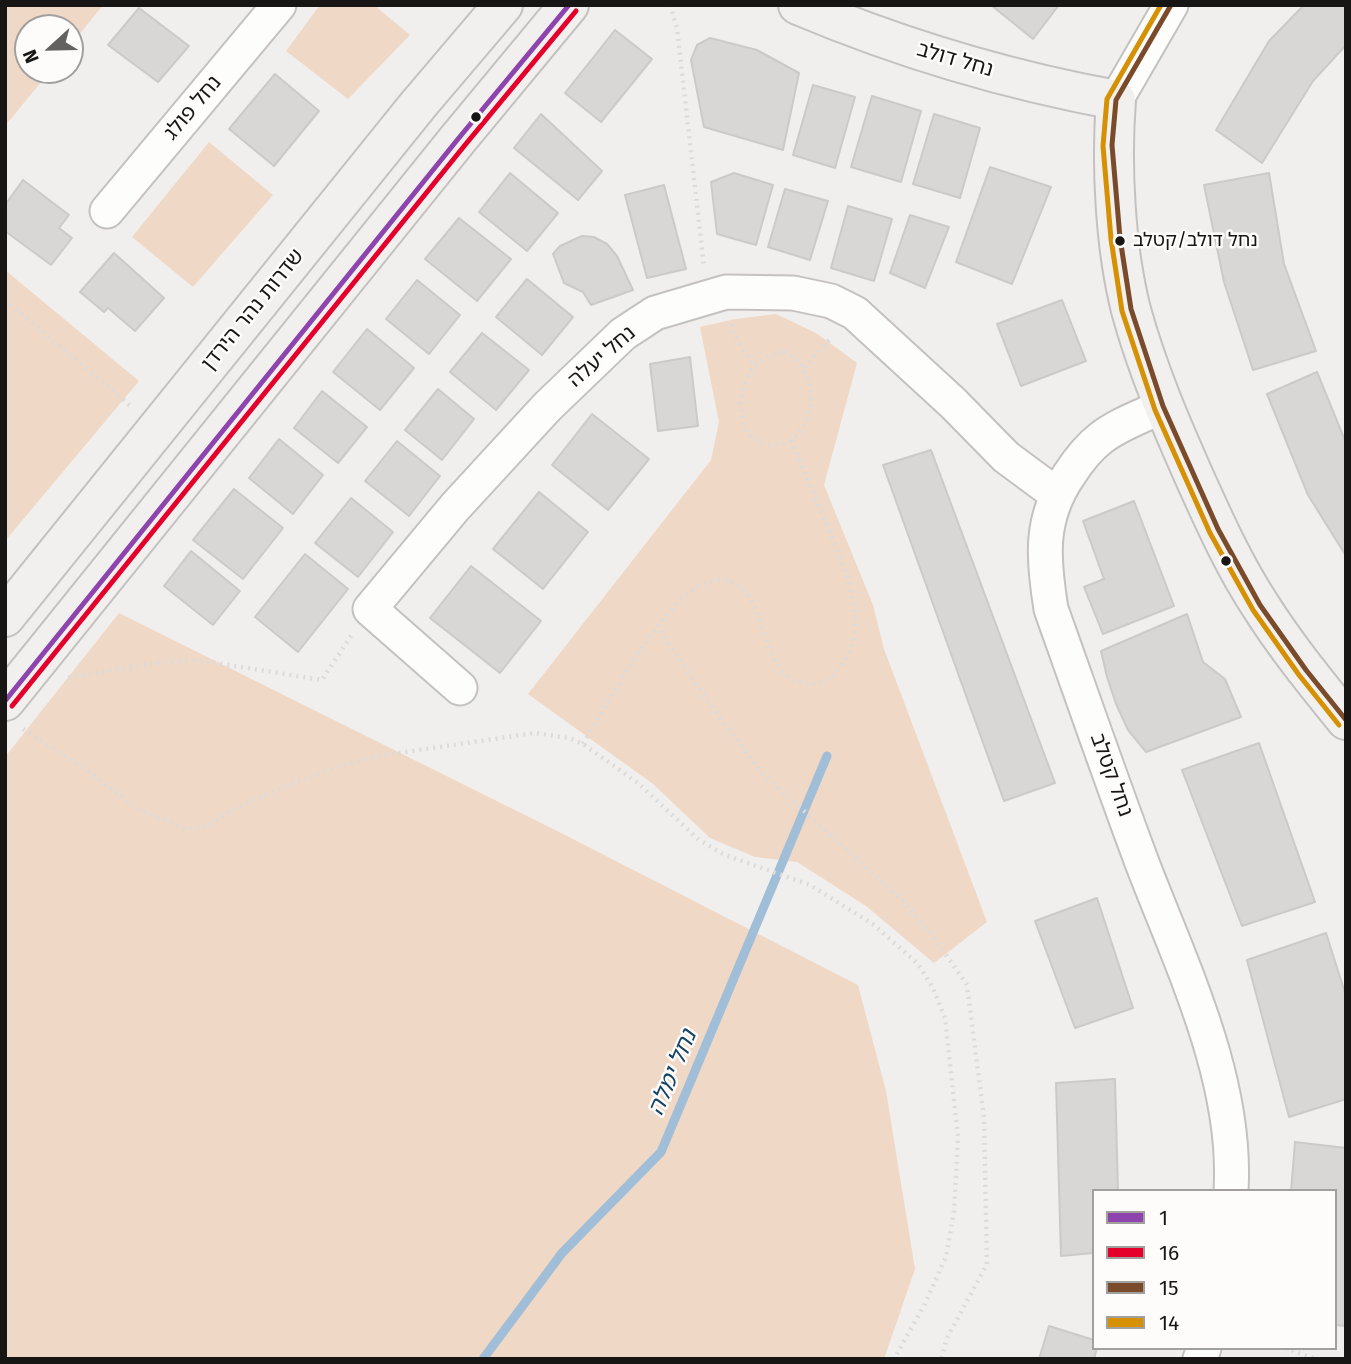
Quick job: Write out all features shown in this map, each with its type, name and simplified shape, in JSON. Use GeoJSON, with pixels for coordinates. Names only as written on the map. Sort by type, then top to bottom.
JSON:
{"type":"FeatureCollection","features":[{"type":"Feature","properties":{"kind":"main road","name":"שדרות נהר הירדן"},"geometry":{"type":"LineString","coordinates":[[5,617],[409,116],[503,5]]}},
{"type":"Feature","properties":{"kind":"main road"},"geometry":{"type":"LineString","coordinates":[[13,714],[458,139],[569,5]]}},
{"type":"Feature","properties":{"kind":"main road","name":"נחל דולב"},"geometry":{"type":"LineString","coordinates":[[798,5],[862,18],[971,66],[1116,100]]}},
{"type":"Feature","properties":{"kind":"main road"},"geometry":{"type":"LineString","coordinates":[[1116,100],[1112,145],[1120,239],[1131,309],[1163,406],[1218,529],[1260,605],[1346,720]]}},
{"type":"Feature","properties":{"kind":"street","name":"נחל פולג"},"geometry":{"type":"LineString","coordinates":[[107,211],[279,5]]}},
{"type":"Feature","properties":{"kind":"street"},"geometry":{"type":"LineString","coordinates":[[1116,100],[1171,5]]}},
{"type":"Feature","properties":{"kind":"street","name":"נחל יעלה"},"geometry":{"type":"LineString","coordinates":[[370,609],[455,507],[547,407],[623,334],[655,313],[716,294],[793,293],[831,301],[855,313],[953,403],[1006,457],[1056,494]]}},
{"type":"Feature","properties":{"kind":"street","name":"נחל קטלב"},"geometry":{"type":"LineString","coordinates":[[1163,406],[1103,436],[1088,449],[1056,494],[1044,545],[1045,575],[1051,609],[1140,857],[1198,1007],[1218,1072],[1231,1135],[1231,1189]]}},
{"type":"Feature","properties":{"kind":"street"},"geometry":{"type":"LineString","coordinates":[[370,609],[460,688]]}},
{"type":"Feature","properties":{"kind":"path"},"geometry":{"type":"LineString","coordinates":[[670,5],[677,28],[716,294],[733,332],[754,367]]}},
{"type":"Feature","properties":{"kind":"path"},"geometry":{"type":"LineString","coordinates":[[5,300],[121,396],[136,411],[148,441]]}},
{"type":"Feature","properties":{"kind":"path"},"geometry":{"type":"LineString","coordinates":[[804,367],[855,313]]}},
{"type":"Feature","properties":{"kind":"path"},"geometry":{"type":"LineString","coordinates":[[784,352],[796,357],[804,367],[811,388],[806,422],[790,440],[781,444],[766,444],[755,439],[747,431],[741,406],[745,383],[754,367],[771,354],[784,352]]}},
{"type":"Feature","properties":{"kind":"path"},"geometry":{"type":"LineString","coordinates":[[583,744],[636,655],[671,608],[686,593],[704,585],[723,581],[737,585],[748,596],[781,671],[796,681],[815,684],[828,680],[848,657],[855,610],[850,580],[790,440]]}},
{"type":"Feature","properties":{"kind":"path"},"geometry":{"type":"LineString","coordinates":[[67,678],[147,664],[198,660],[323,680],[370,609]]}},
{"type":"Feature","properties":{"kind":"path"},"geometry":{"type":"LineString","coordinates":[[659,627],[706,699],[762,772],[901,899],[935,939],[967,985],[984,1118],[987,1264],[947,1338],[941,1359]]}},
{"type":"Feature","properties":{"kind":"path"},"geometry":{"type":"LineString","coordinates":[[13,714],[138,808],[186,829],[208,826],[234,809],[274,792],[327,771],[378,756],[535,733],[569,738],[583,744],[638,783],[699,840],[725,855],[810,885],[874,925],[918,964],[933,988],[945,1018],[958,1137],[954,1211],[946,1257],[924,1306],[894,1359]]}},
{"type":"Feature","properties":{"kind":"path"},"geometry":{"type":"LineString","coordinates":[[1291,1350],[1316,1359]]}},
{"type":"Feature","properties":{"kind":"shaded area"},"geometry":{"type":"Polygon","coordinates":[[[5,5],[103,5],[84,29],[84,14],[14,14],[14,84],[40,84],[5,126],[5,5]]]}},
{"type":"Feature","properties":{"kind":"shaded area"},"geometry":{"type":"Polygon","coordinates":[[[320,5],[374,5],[410,35],[348,99],[286,51],[320,5]]]}},
{"type":"Feature","properties":{"kind":"shaded area"},"geometry":{"type":"Polygon","coordinates":[[[209,142],[273,195],[193,287],[132,237],[209,142]]]}},
{"type":"Feature","properties":{"kind":"shaded area"},"geometry":{"type":"Polygon","coordinates":[[[5,270],[139,381],[5,541],[5,270]]]}},
{"type":"Feature","properties":{"kind":"shaded area"},"geometry":{"type":"Polygon","coordinates":[[[776,314],[816,333],[857,363],[824,485],[873,605],[884,649],[987,922],[934,963],[866,906],[797,862],[755,857],[710,838],[653,784],[528,694],[711,460],[719,422],[700,327],[776,314]]]}},
{"type":"Feature","properties":{"kind":"shaded area"},"geometry":{"type":"Polygon","coordinates":[[[119,613],[565,835],[858,985],[886,1091],[915,1269],[884,1359],[5,1359],[5,757],[119,613]]]}},
{"type":"Feature","properties":{"kind":"building"},"geometry":{"type":"Polygon","coordinates":[[[991,5],[1059,5],[1033,39],[991,5]]]}},
{"type":"Feature","properties":{"kind":"building"},"geometry":{"type":"Polygon","coordinates":[[[1304,5],[1346,5],[1346,45],[1313,81],[1262,163],[1216,130],[1269,41],[1304,5]]]}},
{"type":"Feature","properties":{"kind":"building"},"geometry":{"type":"Polygon","coordinates":[[[139,8],[189,46],[158,82],[108,45],[139,8]]]}},
{"type":"Feature","properties":{"kind":"building"},"geometry":{"type":"Polygon","coordinates":[[[615,30],[652,59],[601,122],[565,93],[615,30]]]}},
{"type":"Feature","properties":{"kind":"building"},"geometry":{"type":"Polygon","coordinates":[[[710,38],[757,50],[799,73],[783,150],[704,127],[691,60],[697,45],[710,38]]]}},
{"type":"Feature","properties":{"kind":"building"},"geometry":{"type":"Polygon","coordinates":[[[275,74],[319,111],[274,166],[229,129],[275,74]]]}},
{"type":"Feature","properties":{"kind":"building"},"geometry":{"type":"Polygon","coordinates":[[[813,85],[855,97],[835,168],[793,155],[813,85]]]}},
{"type":"Feature","properties":{"kind":"building"},"geometry":{"type":"Polygon","coordinates":[[[872,96],[921,111],[901,182],[851,167],[872,96]]]}},
{"type":"Feature","properties":{"kind":"building"},"geometry":{"type":"Polygon","coordinates":[[[541,114],[602,171],[578,200],[514,148],[541,114]]]}},
{"type":"Feature","properties":{"kind":"building"},"geometry":{"type":"Polygon","coordinates":[[[934,114],[980,128],[960,198],[913,184],[934,114]]]}},
{"type":"Feature","properties":{"kind":"building"},"geometry":{"type":"Polygon","coordinates":[[[990,167],[1051,187],[1012,284],[956,262],[990,167]]]}},
{"type":"Feature","properties":{"kind":"building"},"geometry":{"type":"Polygon","coordinates":[[[510,173],[558,213],[527,251],[479,212],[510,173]]]}},
{"type":"Feature","properties":{"kind":"building"},"geometry":{"type":"Polygon","coordinates":[[[734,173],[773,185],[756,245],[717,234],[711,182],[734,173]]]}},
{"type":"Feature","properties":{"kind":"building"},"geometry":{"type":"Polygon","coordinates":[[[1269,173],[1284,264],[1316,351],[1253,370],[1224,282],[1204,185],[1269,173]]]}},
{"type":"Feature","properties":{"kind":"building"},"geometry":{"type":"Polygon","coordinates":[[[23,180],[69,215],[59,228],[72,238],[51,265],[5,231],[5,205],[23,180]]]}},
{"type":"Feature","properties":{"kind":"building"},"geometry":{"type":"Polygon","coordinates":[[[664,185],[686,269],[647,278],[625,195],[664,185]]]}},
{"type":"Feature","properties":{"kind":"building"},"geometry":{"type":"Polygon","coordinates":[[[785,189],[828,201],[810,260],[768,247],[785,189]]]}},
{"type":"Feature","properties":{"kind":"building"},"geometry":{"type":"Polygon","coordinates":[[[848,206],[892,219],[874,281],[831,268],[848,206]]]}},
{"type":"Feature","properties":{"kind":"building"},"geometry":{"type":"Polygon","coordinates":[[[910,215],[949,227],[925,288],[890,273],[910,215]]]}},
{"type":"Feature","properties":{"kind":"building"},"geometry":{"type":"Polygon","coordinates":[[[459,218],[511,259],[477,301],[425,259],[459,218]]]}},
{"type":"Feature","properties":{"kind":"building"},"geometry":{"type":"Polygon","coordinates":[[[582,236],[594,237],[607,244],[617,256],[633,290],[591,305],[583,292],[564,283],[553,254],[560,246],[582,236]]]}},
{"type":"Feature","properties":{"kind":"building"},"geometry":{"type":"Polygon","coordinates":[[[114,253],[164,298],[135,331],[108,308],[104,312],[80,292],[114,253]]]}},
{"type":"Feature","properties":{"kind":"building"},"geometry":{"type":"Polygon","coordinates":[[[527,279],[573,317],[542,355],[496,317],[527,279]]]}},
{"type":"Feature","properties":{"kind":"building"},"geometry":{"type":"Polygon","coordinates":[[[417,280],[460,315],[429,354],[386,319],[417,280]]]}},
{"type":"Feature","properties":{"kind":"building"},"geometry":{"type":"Polygon","coordinates":[[[1062,300],[1086,361],[1021,386],[997,324],[1062,300]]]}},
{"type":"Feature","properties":{"kind":"building"},"geometry":{"type":"Polygon","coordinates":[[[367,329],[414,368],[380,410],[333,372],[367,329]]]}},
{"type":"Feature","properties":{"kind":"building"},"geometry":{"type":"Polygon","coordinates":[[[482,333],[529,370],[496,410],[450,372],[482,333]]]}},
{"type":"Feature","properties":{"kind":"building"},"geometry":{"type":"Polygon","coordinates":[[[690,357],[698,426],[658,431],[650,364],[690,357]]]}},
{"type":"Feature","properties":{"kind":"building"},"geometry":{"type":"Polygon","coordinates":[[[1317,372],[1346,443],[1346,556],[1308,495],[1267,394],[1317,372]]]}},
{"type":"Feature","properties":{"kind":"building"},"geometry":{"type":"Polygon","coordinates":[[[438,389],[474,419],[442,460],[405,430],[438,389]]]}},
{"type":"Feature","properties":{"kind":"building"},"geometry":{"type":"Polygon","coordinates":[[[322,391],[367,427],[338,463],[294,428],[322,391]]]}},
{"type":"Feature","properties":{"kind":"building"},"geometry":{"type":"Polygon","coordinates":[[[592,414],[649,459],[608,510],[552,465],[592,414]]]}},
{"type":"Feature","properties":{"kind":"building"},"geometry":{"type":"Polygon","coordinates":[[[279,439],[323,475],[293,514],[249,478],[279,439]]]}},
{"type":"Feature","properties":{"kind":"building"},"geometry":{"type":"Polygon","coordinates":[[[397,441],[440,476],[409,516],[365,481],[397,441]]]}},
{"type":"Feature","properties":{"kind":"building"},"geometry":{"type":"Polygon","coordinates":[[[931,450],[1055,783],[1004,801],[883,465],[931,450]]]}},
{"type":"Feature","properties":{"kind":"building"},"geometry":{"type":"Polygon","coordinates":[[[234,489],[283,528],[243,579],[193,540],[234,489]]]}},
{"type":"Feature","properties":{"kind":"building"},"geometry":{"type":"Polygon","coordinates":[[[539,492],[588,532],[543,589],[493,549],[539,492]]]}},
{"type":"Feature","properties":{"kind":"building"},"geometry":{"type":"Polygon","coordinates":[[[351,498],[393,532],[358,577],[315,543],[351,498]]]}},
{"type":"Feature","properties":{"kind":"building"},"geometry":{"type":"Polygon","coordinates":[[[1134,501],[1174,606],[1103,634],[1084,587],[1104,579],[1083,521],[1134,501]]]}},
{"type":"Feature","properties":{"kind":"building"},"geometry":{"type":"Polygon","coordinates":[[[191,551],[240,591],[213,625],[164,586],[191,551]]]}},
{"type":"Feature","properties":{"kind":"building"},"geometry":{"type":"Polygon","coordinates":[[[305,554],[348,589],[298,652],[255,617],[305,554]]]}},
{"type":"Feature","properties":{"kind":"building"},"geometry":{"type":"Polygon","coordinates":[[[471,566],[541,621],[500,673],[430,618],[471,566]]]}},
{"type":"Feature","properties":{"kind":"building"},"geometry":{"type":"Polygon","coordinates":[[[1187,614],[1203,662],[1225,679],[1241,717],[1146,752],[1128,730],[1116,704],[1101,651],[1187,614]]]}},
{"type":"Feature","properties":{"kind":"building"},"geometry":{"type":"Polygon","coordinates":[[[1259,743],[1315,902],[1242,926],[1182,770],[1259,743]]]}},
{"type":"Feature","properties":{"kind":"building"},"geometry":{"type":"Polygon","coordinates":[[[1097,898],[1133,1008],[1075,1028],[1035,921],[1097,898]]]}},
{"type":"Feature","properties":{"kind":"building"},"geometry":{"type":"Polygon","coordinates":[[[1326,933],[1346,996],[1346,1099],[1289,1117],[1247,960],[1326,933]]]}},
{"type":"Feature","properties":{"kind":"building"},"geometry":{"type":"Polygon","coordinates":[[[1115,1079],[1118,1189],[1092,1189],[1092,1253],[1061,1256],[1056,1083],[1115,1079]]]}},
{"type":"Feature","properties":{"kind":"building"},"geometry":{"type":"Polygon","coordinates":[[[1295,1142],[1346,1148],[1346,1326],[1337,1325],[1337,1189],[1291,1189],[1295,1142]]]}},
{"type":"Feature","properties":{"kind":"building"},"geometry":{"type":"Polygon","coordinates":[[[1049,1326],[1092,1339],[1092,1350],[1096,1350],[1094,1359],[1039,1359],[1049,1326]]]}},
{"type":"Feature","properties":{"kind":"waterway","name":"נחל ימלה"},"geometry":{"type":"LineString","coordinates":[[483,1359],[562,1253],[661,1152],[827,756]]}},
{"type":"Feature","properties":{"kind":"transit line","name":"1"},"geometry":{"type":"LineString","coordinates":[[5,701],[569,5]]}},
{"type":"Feature","properties":{"kind":"transit line","name":"14"},"geometry":{"type":"LineString","coordinates":[[1161,5],[1107,99],[1103,146],[1111,239],[1122,311],[1155,410],[1210,533],[1253,610],[1339,725]]}},
{"type":"Feature","properties":{"kind":"transit line","name":"15"},"geometry":{"type":"LineString","coordinates":[[1171,5],[1116,100],[1112,145],[1120,238],[1131,309],[1163,406],[1218,529],[1260,605],[1346,720]]}},
{"type":"Feature","properties":{"kind":"transit line","name":"16"},"geometry":{"type":"LineString","coordinates":[[12,706],[576,11]]}},
{"type":"Feature","properties":{"kind":"place","name":"נחל דולב/קטלב"},"geometry":{"type":"Point","coordinates":[1120,241]}}]}
